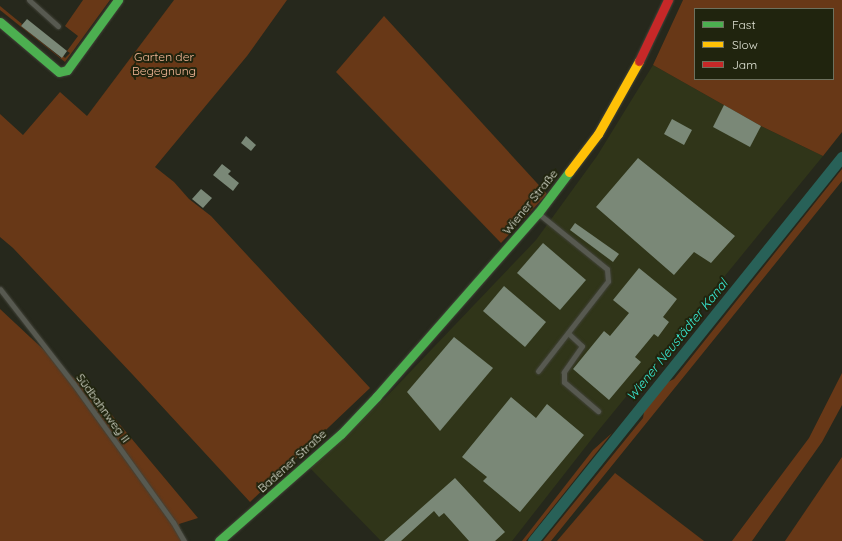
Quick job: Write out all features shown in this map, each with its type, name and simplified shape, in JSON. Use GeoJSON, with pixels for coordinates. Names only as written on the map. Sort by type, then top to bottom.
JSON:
{"type":"FeatureCollection","features":[{"type":"Feature","properties":{"kind":"main road"},"geometry":{"type":"LineString","coordinates":[[0,22],[59,72],[67,70],[118,0]]}},
{"type":"Feature","properties":{"kind":"main road","name":"Wiener Straße"},"geometry":{"type":"LineString","coordinates":[[377,396],[538,213],[598,134],[643,54],[668,0]]}},
{"type":"Feature","properties":{"kind":"main road","name":"Badener Straße"},"geometry":{"type":"LineString","coordinates":[[219,541],[340,434],[377,396]]}},
{"type":"Feature","properties":{"kind":"lane"},"geometry":{"type":"LineString","coordinates":[[29,0],[58,26]]}},
{"type":"Feature","properties":{"kind":"lane"},"geometry":{"type":"LineString","coordinates":[[538,213],[607,269],[608,281],[538,371]]}},
{"type":"Feature","properties":{"kind":"lane","name":"Südbahnweg II"},"geometry":{"type":"LineString","coordinates":[[0,290],[73,383],[173,522],[184,541]]}},
{"type":"Feature","properties":{"kind":"lane"},"geometry":{"type":"LineString","coordinates":[[568,333],[582,346],[564,372],[564,382],[598,411]]}},
{"type":"Feature","properties":{"kind":"shaded area"},"geometry":{"type":"Polygon","coordinates":[[[653,65],[761,126],[823,156],[598,431],[512,541],[381,541],[310,468],[390,393],[536,240],[597,156],[653,65]]]}},
{"type":"Feature","properties":{"kind":"green space"},"geometry":{"type":"Polygon","coordinates":[[[83,0],[110,0],[65,62],[0,10],[0,6],[22,24],[21,26],[61,58],[63,56],[65,58],[70,53],[67,51],[78,36],[65,26],[83,0]]]}},
{"type":"Feature","properties":{"kind":"green space","name":"Garten der Begegnung"},"geometry":{"type":"Polygon","coordinates":[[[174,0],[287,0],[247,56],[155,167],[174,182],[189,199],[211,216],[370,388],[250,502],[133,375],[13,248],[0,237],[0,114],[23,135],[60,92],[87,116],[174,0]]]}},
{"type":"Feature","properties":{"kind":"green space"},"geometry":{"type":"Polygon","coordinates":[[[683,0],[842,0],[842,132],[823,156],[761,126],[653,65],[683,0]]]}},
{"type":"Feature","properties":{"kind":"green space"},"geometry":{"type":"Polygon","coordinates":[[[384,16],[547,194],[501,243],[336,72],[384,16]]]}},
{"type":"Feature","properties":{"kind":"green space"},"geometry":{"type":"Polygon","coordinates":[[[842,169],[842,181],[551,541],[543,541],[643,418],[645,406],[662,385],[674,379],[842,169]]]}},
{"type":"Feature","properties":{"kind":"green space"},"geometry":{"type":"Polygon","coordinates":[[[0,309],[75,379],[80,377],[198,518],[179,524],[183,541],[0,541],[0,309]]]}},
{"type":"Feature","properties":{"kind":"green space"},"geometry":{"type":"Polygon","coordinates":[[[842,373],[842,405],[822,442],[752,541],[732,541],[809,438],[842,373]]]}},
{"type":"Feature","properties":{"kind":"green space"},"geometry":{"type":"Polygon","coordinates":[[[612,433],[526,541],[522,541],[593,450],[612,433]]]}},
{"type":"Feature","properties":{"kind":"green space"},"geometry":{"type":"Polygon","coordinates":[[[842,457],[842,541],[785,541],[842,457]]]}},
{"type":"Feature","properties":{"kind":"green space"},"geometry":{"type":"Polygon","coordinates":[[[615,473],[704,541],[557,541],[615,473]]]}},
{"type":"Feature","properties":{"kind":"building"},"geometry":{"type":"Polygon","coordinates":[[[27,19],[67,51],[62,58],[21,26],[27,19]]]}},
{"type":"Feature","properties":{"kind":"building"},"geometry":{"type":"Polygon","coordinates":[[[724,105],[761,126],[750,147],[713,127],[724,105]]]}},
{"type":"Feature","properties":{"kind":"building"},"geometry":{"type":"Polygon","coordinates":[[[672,119],[692,130],[684,145],[664,134],[672,119]]]}},
{"type":"Feature","properties":{"kind":"building"},"geometry":{"type":"Polygon","coordinates":[[[246,136],[256,145],[251,151],[241,143],[246,136]]]}},
{"type":"Feature","properties":{"kind":"building"},"geometry":{"type":"Polygon","coordinates":[[[638,158],[735,236],[711,263],[694,252],[674,275],[596,207],[638,158]]]}},
{"type":"Feature","properties":{"kind":"building"},"geometry":{"type":"Polygon","coordinates":[[[222,164],[231,171],[228,174],[239,183],[233,191],[213,175],[222,164]]]}},
{"type":"Feature","properties":{"kind":"building"},"geometry":{"type":"Polygon","coordinates":[[[201,189],[212,198],[203,208],[192,199],[201,189]]]}},
{"type":"Feature","properties":{"kind":"building"},"geometry":{"type":"Polygon","coordinates":[[[575,223],[619,254],[613,262],[570,230],[575,223]]]}},
{"type":"Feature","properties":{"kind":"building"},"geometry":{"type":"Polygon","coordinates":[[[543,243],[586,280],[560,310],[517,273],[543,243]]]}},
{"type":"Feature","properties":{"kind":"building"},"geometry":{"type":"Polygon","coordinates":[[[639,268],[677,299],[663,317],[669,322],[658,337],[654,334],[635,357],[641,362],[609,400],[573,369],[604,331],[610,336],[629,313],[613,300],[639,268]]]}},
{"type":"Feature","properties":{"kind":"building"},"geometry":{"type":"Polygon","coordinates":[[[504,286],[546,322],[525,347],[483,311],[504,286]]]}},
{"type":"Feature","properties":{"kind":"building"},"geometry":{"type":"Polygon","coordinates":[[[454,337],[493,368],[440,431],[407,392],[454,337]]]}},
{"type":"Feature","properties":{"kind":"building"},"geometry":{"type":"Polygon","coordinates":[[[511,397],[536,418],[547,404],[584,435],[520,512],[483,481],[487,477],[462,457],[511,397]]]}},
{"type":"Feature","properties":{"kind":"building"},"geometry":{"type":"Polygon","coordinates":[[[455,478],[505,532],[495,541],[469,541],[444,513],[439,517],[434,511],[401,541],[384,541],[455,478]]]}},
{"type":"Feature","properties":{"kind":"waterway","name":"Wiener Neustädter Kanal"},"geometry":{"type":"LineString","coordinates":[[533,541],[842,157]]}},
{"type":"Feature","properties":{"kind":"traffic: fast"},"geometry":{"type":"LineString","coordinates":[[0,22],[59,72],[67,70],[118,0]]}},
{"type":"Feature","properties":{"kind":"traffic: fast"},"geometry":{"type":"LineString","coordinates":[[219,541],[341,434],[377,396],[538,213],[569,172]]}},
{"type":"Feature","properties":{"kind":"traffic: slow"},"geometry":{"type":"LineString","coordinates":[[569,172],[598,134],[639,61]]}},
{"type":"Feature","properties":{"kind":"traffic: jam"},"geometry":{"type":"LineString","coordinates":[[639,61],[668,0]]}}]}
